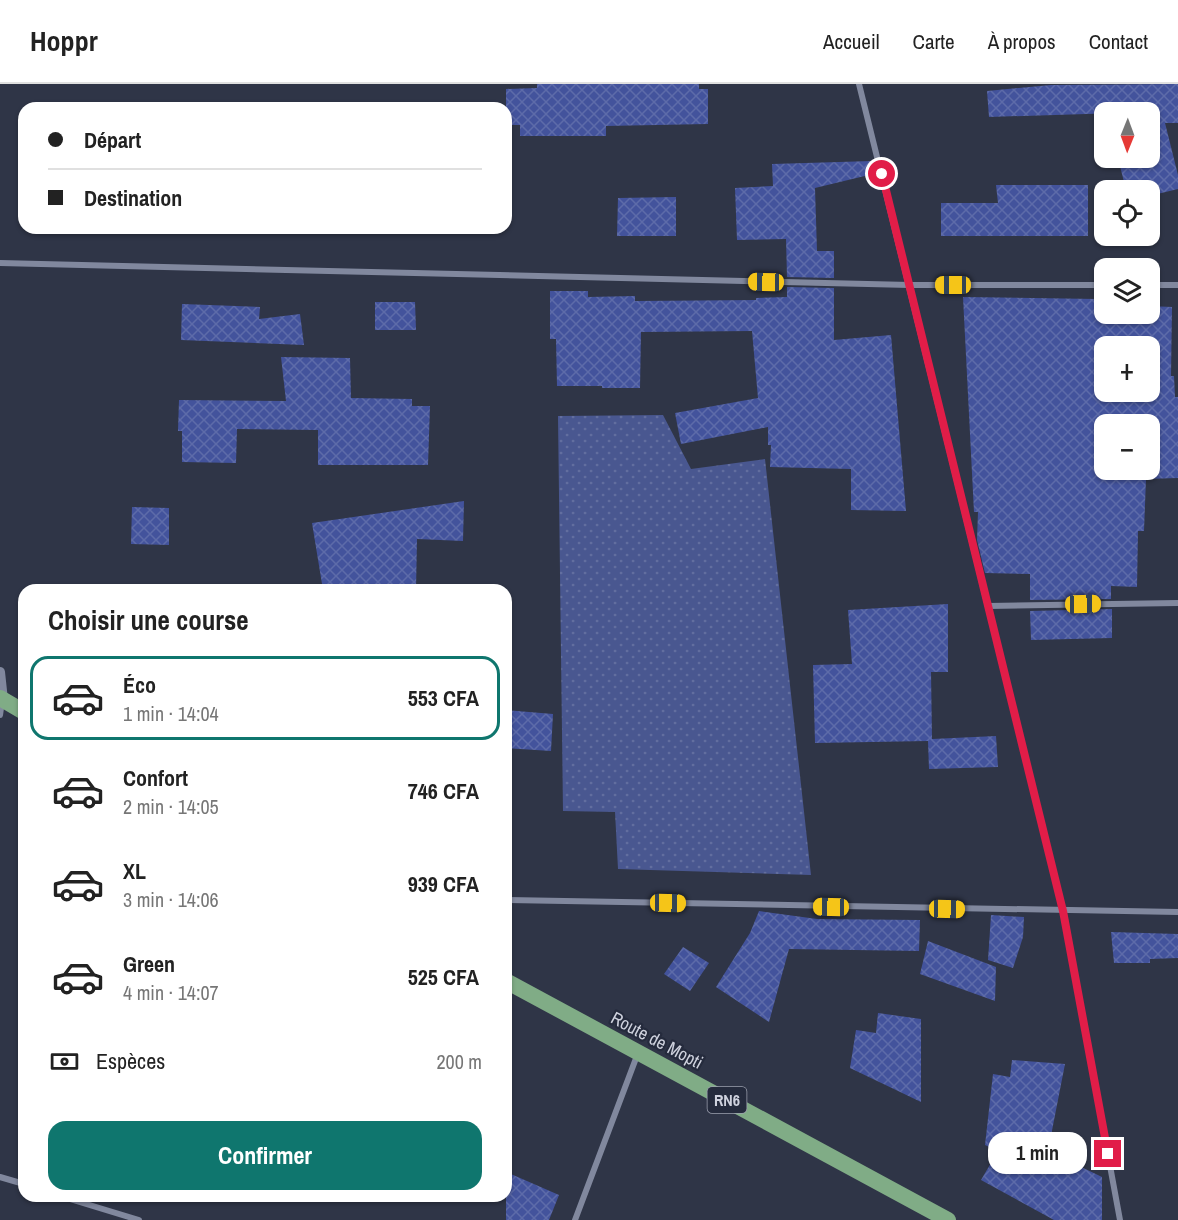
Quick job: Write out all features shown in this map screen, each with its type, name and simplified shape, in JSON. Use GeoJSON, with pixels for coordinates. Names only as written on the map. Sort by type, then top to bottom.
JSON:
{"type":"FeatureCollection","features":[{"type":"Feature","properties":{"kind":"highway"},"geometry":{"type":"LineString","coordinates":[[1,704],[18,710]]}},
{"type":"Feature","properties":{"kind":"highway","name":"Route de Mopti"},"geometry":{"type":"LineString","coordinates":[[512,984],[948,1220]]}},
{"type":"Feature","properties":{"kind":"street"},"geometry":{"type":"LineString","coordinates":[[859,84],[1063,911],[1120,1220]]}},
{"type":"Feature","properties":{"kind":"street"},"geometry":{"type":"LineString","coordinates":[[0,263],[910,285],[1094,285]]}},
{"type":"Feature","properties":{"kind":"street"},"geometry":{"type":"LineString","coordinates":[[1160,285],[1178,285]]}},
{"type":"Feature","properties":{"kind":"street"},"geometry":{"type":"LineString","coordinates":[[988,606],[1178,603]]}},
{"type":"Feature","properties":{"kind":"street"},"geometry":{"type":"LineString","coordinates":[[0,672],[1,704]]}},
{"type":"Feature","properties":{"kind":"street"},"geometry":{"type":"LineString","coordinates":[[512,900],[1178,912]]}},
{"type":"Feature","properties":{"kind":"street"},"geometry":{"type":"LineString","coordinates":[[575,1220],[638,1053]]}},
{"type":"Feature","properties":{"kind":"street"},"geometry":{"type":"LineString","coordinates":[[0,1177],[18,1182]]}},
{"type":"Feature","properties":{"kind":"street"},"geometry":{"type":"LineString","coordinates":[[80,1202],[140,1220]]}},
{"type":"Feature","properties":{"kind":"shaded area"},"geometry":{"type":"Polygon","coordinates":[[[663,415],[691,469],[765,459],[811,875],[618,869],[615,812],[563,811],[558,416],[663,415]]]}},
{"type":"Feature","properties":{"kind":"building"},"geometry":{"type":"Polygon","coordinates":[[[537,84],[699,84],[699,89],[708,89],[708,124],[606,126],[606,136],[520,136],[520,125],[512,125],[512,102],[506,102],[506,89],[537,88],[537,84]]]}},
{"type":"Feature","properties":{"kind":"building"},"geometry":{"type":"Polygon","coordinates":[[[1178,84],[1178,123],[1165,123],[1178,175],[1178,189],[1160,193],[1160,180],[1124,180],[1120,168],[1160,168],[1160,102],[1094,102],[1094,114],[989,117],[987,91],[1051,85],[1178,84]]]}},
{"type":"Feature","properties":{"kind":"building"},"geometry":{"type":"Polygon","coordinates":[[[872,161],[873,174],[815,188],[817,251],[834,251],[834,278],[787,277],[786,239],[737,240],[735,188],[773,186],[772,164],[872,161]]]}},
{"type":"Feature","properties":{"kind":"building"},"geometry":{"type":"Polygon","coordinates":[[[996,185],[1088,185],[1088,236],[941,236],[941,203],[998,203],[996,185]]]}},
{"type":"Feature","properties":{"kind":"building"},"geometry":{"type":"Polygon","coordinates":[[[676,197],[676,236],[617,236],[618,198],[676,197]]]}},
{"type":"Feature","properties":{"kind":"building"},"geometry":{"type":"Polygon","coordinates":[[[787,287],[834,288],[834,340],[891,335],[906,511],[851,510],[851,469],[770,467],[771,445],[768,445],[768,427],[681,444],[675,413],[758,398],[752,331],[641,332],[640,388],[557,386],[556,339],[550,339],[550,291],[588,291],[588,297],[635,296],[635,301],[756,300],[756,298],[787,297],[787,287]]]}},
{"type":"Feature","properties":{"kind":"building"},"geometry":{"type":"Polygon","coordinates":[[[963,297],[1094,299],[1094,324],[1160,324],[1160,306],[1172,307],[1171,376],[1174,376],[1175,397],[1178,397],[1178,478],[1160,479],[1160,414],[1094,414],[1094,480],[1146,480],[1144,531],[1138,531],[1137,587],[1111,586],[1111,599],[1030,600],[1030,574],[985,573],[977,540],[978,512],[974,512],[963,297]]]}},
{"type":"Feature","properties":{"kind":"building"},"geometry":{"type":"Polygon","coordinates":[[[375,302],[415,302],[416,330],[375,330],[375,302]]]}},
{"type":"Feature","properties":{"kind":"building"},"geometry":{"type":"Polygon","coordinates":[[[182,304],[260,307],[259,319],[300,314],[304,345],[181,340],[182,304]]]}},
{"type":"Feature","properties":{"kind":"building"},"geometry":{"type":"Polygon","coordinates":[[[281,357],[350,358],[351,398],[412,399],[412,406],[430,406],[428,465],[318,465],[318,430],[237,429],[236,463],[182,462],[182,431],[178,431],[179,400],[286,401],[281,357]]]}},
{"type":"Feature","properties":{"kind":"building"},"geometry":{"type":"Polygon","coordinates":[[[464,501],[463,541],[417,539],[416,584],[322,584],[312,523],[464,501]]]}},
{"type":"Feature","properties":{"kind":"building"},"geometry":{"type":"Polygon","coordinates":[[[132,507],[169,508],[169,545],[131,544],[132,507]]]}},
{"type":"Feature","properties":{"kind":"building"},"geometry":{"type":"Polygon","coordinates":[[[948,604],[948,672],[931,672],[932,739],[996,736],[998,767],[929,769],[928,741],[815,743],[813,665],[852,664],[848,610],[948,604]]]}},
{"type":"Feature","properties":{"kind":"building"},"geometry":{"type":"Polygon","coordinates":[[[1112,609],[1112,638],[1031,640],[1030,611],[1112,609]]]}},
{"type":"Feature","properties":{"kind":"building"},"geometry":{"type":"Polygon","coordinates":[[[512,711],[553,714],[551,751],[512,748],[512,711]]]}},
{"type":"Feature","properties":{"kind":"building"},"geometry":{"type":"Polygon","coordinates":[[[759,911],[817,919],[920,920],[919,951],[789,949],[769,1022],[716,987],[750,933],[759,911]]]}},
{"type":"Feature","properties":{"kind":"building"},"geometry":{"type":"Polygon","coordinates":[[[991,915],[1024,917],[1023,937],[1013,968],[988,960],[991,915]]]}},
{"type":"Feature","properties":{"kind":"building"},"geometry":{"type":"Polygon","coordinates":[[[1111,932],[1178,934],[1178,958],[1150,959],[1150,963],[1114,963],[1111,932]]]}},
{"type":"Feature","properties":{"kind":"building"},"geometry":{"type":"Polygon","coordinates":[[[928,941],[996,967],[995,1001],[920,974],[928,941]]]}},
{"type":"Feature","properties":{"kind":"building"},"geometry":{"type":"Polygon","coordinates":[[[683,947],[709,963],[690,991],[664,974],[683,947]]]}},
{"type":"Feature","properties":{"kind":"building"},"geometry":{"type":"Polygon","coordinates":[[[878,1013],[921,1019],[921,1102],[850,1068],[856,1030],[876,1033],[878,1013]]]}},
{"type":"Feature","properties":{"kind":"building"},"geometry":{"type":"Polygon","coordinates":[[[1012,1060],[1065,1064],[1048,1151],[1102,1177],[1102,1220],[1054,1220],[981,1180],[998,1151],[985,1145],[993,1074],[1010,1077],[1012,1060]]]}},
{"type":"Feature","properties":{"kind":"building"},"geometry":{"type":"Polygon","coordinates":[[[512,1175],[559,1195],[549,1220],[506,1220],[506,1202],[512,1202],[512,1175]]]}},
{"type":"Feature","properties":{"kind":"route"},"geometry":{"type":"LineString","coordinates":[[882,174],[1063,911],[1108,1154]]}}]}
